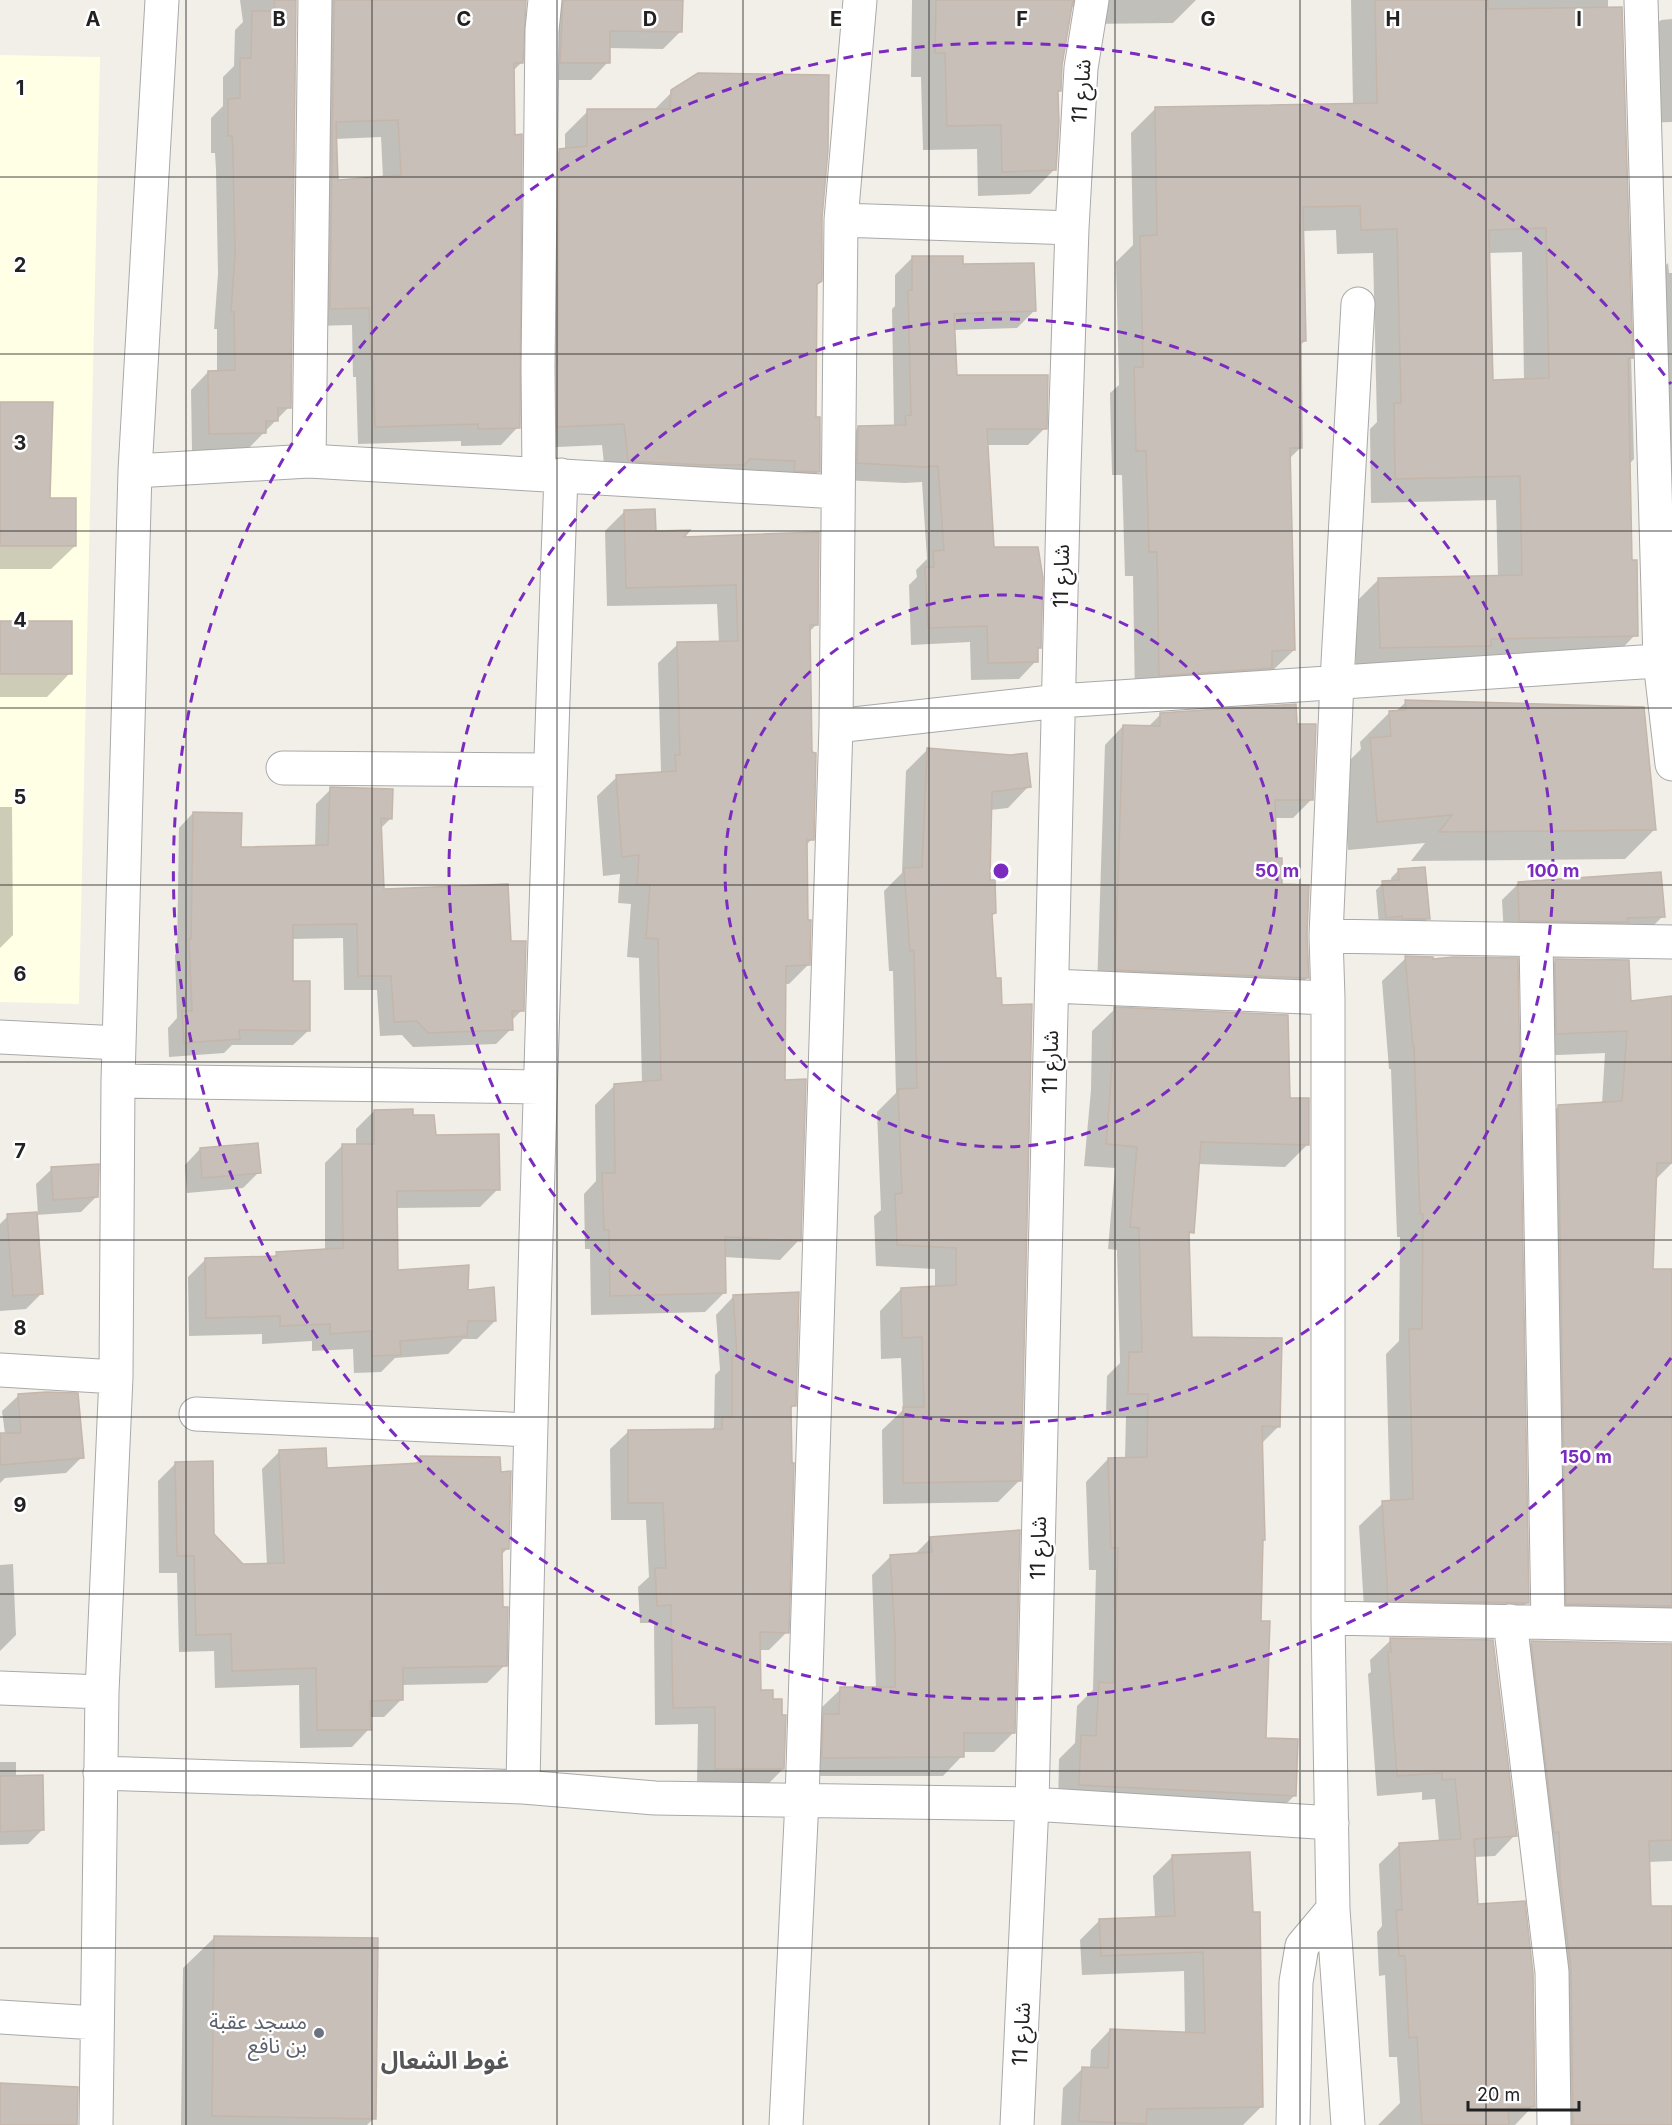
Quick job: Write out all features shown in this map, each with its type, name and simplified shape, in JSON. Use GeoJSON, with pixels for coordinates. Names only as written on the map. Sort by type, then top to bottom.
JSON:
{"type":"FeatureCollection","features":[{"type":"Feature","properties":{"kind":"street"},"geometry":{"type":"LineString","coordinates":[[96,2125],[100,1773],[116,1377],[118,1081],[135,471],[162,0]]}},
{"type":"Feature","properties":{"kind":"street"},"geometry":{"type":"LineString","coordinates":[[309,461],[315,0]]}},
{"type":"Feature","properties":{"kind":"street"},"geometry":{"type":"LineString","coordinates":[[523,1787],[530,1430],[550,770],[550,474],[538,367],[544,0]]}},
{"type":"Feature","properties":{"kind":"street"},"geometry":{"type":"LineString","coordinates":[[786,2125],[802,1800],[836,726],[841,220],[860,0]]}},
{"type":"Feature","properties":{"kind":"street","name":"شارع 11"},"geometry":{"type":"LineString","coordinates":[[1017,2125],[1032,1804],[1064,469],[1072,228],[1081,68],[1092,0]]}},
{"type":"Feature","properties":{"kind":"street"},"geometry":{"type":"LineString","coordinates":[[1641,0],[1660,239],[1666,661],[1672,764]]}},
{"type":"Feature","properties":{"kind":"street"},"geometry":{"type":"LineString","coordinates":[[841,220],[1072,228]]}},
{"type":"Feature","properties":{"kind":"street"},"geometry":{"type":"LineString","coordinates":[[1348,2125],[1333,1909],[1328,1618],[1328,998],[1326,936],[1337,681],[1358,304]]}},
{"type":"Feature","properties":{"kind":"street"},"geometry":{"type":"LineString","coordinates":[[135,471],[309,461],[838,492]]}},
{"type":"Feature","properties":{"kind":"street"},"geometry":{"type":"LineString","coordinates":[[836,726],[1059,702],[1337,681],[1666,661]]}},
{"type":"Feature","properties":{"kind":"street"},"geometry":{"type":"LineString","coordinates":[[283,768],[550,770]]}},
{"type":"Feature","properties":{"kind":"street"},"geometry":{"type":"LineString","coordinates":[[1326,936],[1672,942]]}},
{"type":"Feature","properties":{"kind":"street"},"geometry":{"type":"LineString","coordinates":[[1536,940],[1548,1622]]}},
{"type":"Feature","properties":{"kind":"street"},"geometry":{"type":"LineString","coordinates":[[1052,986],[1328,998]]}},
{"type":"Feature","properties":{"kind":"street"},"geometry":{"type":"LineString","coordinates":[[0,1037],[119,1043]]}},
{"type":"Feature","properties":{"kind":"street"},"geometry":{"type":"LineString","coordinates":[[118,1081],[540,1087]]}},
{"type":"Feature","properties":{"kind":"street"},"geometry":{"type":"LineString","coordinates":[[0,1370],[116,1377]]}},
{"type":"Feature","properties":{"kind":"street"},"geometry":{"type":"LineString","coordinates":[[196,1414],[530,1430]]}},
{"type":"Feature","properties":{"kind":"street"},"geometry":{"type":"LineString","coordinates":[[1328,1618],[1672,1625]]}},
{"type":"Feature","properties":{"kind":"street"},"geometry":{"type":"LineString","coordinates":[[1510,1621],[1552,1972],[1554,2125]]}},
{"type":"Feature","properties":{"kind":"street"},"geometry":{"type":"LineString","coordinates":[[0,1688],[102,1692]]}},
{"type":"Feature","properties":{"kind":"street"},"geometry":{"type":"LineString","coordinates":[[100,1773],[523,1787],[655,1798],[1032,1804],[1332,1823]]}},
{"type":"Feature","properties":{"kind":"street"},"geometry":{"type":"LineString","coordinates":[[1293,2125],[1296,1982],[1302,1946],[1333,1909]]}},
{"type":"Feature","properties":{"kind":"street"},"geometry":{"type":"LineString","coordinates":[[0,2018],[96,2023]]}},
{"type":"Feature","properties":{"kind":"shaded area"},"geometry":{"type":"Polygon","coordinates":[[[0,55],[100,57],[79,1004],[0,1002],[0,55]]]}},
{"type":"Feature","properties":{"kind":"building"},"geometry":{"type":"Polygon","coordinates":[[[274,0],[296,0],[291,408],[278,408],[278,421],[266,421],[266,433],[209,434],[208,371],[235,370],[234,312],[231,312],[235,255],[233,151],[232,136],[228,136],[228,99],[240,98],[240,58],[251,58],[252,11],[275,11],[274,0]]]}},
{"type":"Feature","properties":{"kind":"building"},"geometry":{"type":"Polygon","coordinates":[[[334,0],[526,0],[523,63],[514,63],[515,135],[522,134],[520,428],[478,429],[478,424],[375,427],[369,308],[330,309],[334,0]],[[398,120],[336,122],[338,180],[401,175],[398,120]]]}},
{"type":"Feature","properties":{"kind":"building"},"geometry":{"type":"Polygon","coordinates":[[[563,0],[683,0],[682,32],[610,31],[610,63],[560,63],[563,0]]]}},
{"type":"Feature","properties":{"kind":"building"},"geometry":{"type":"Polygon","coordinates":[[[936,0],[1073,0],[1062,65],[1061,91],[1058,91],[1056,170],[1002,172],[1001,125],[947,126],[945,53],[935,53],[936,0]]]}},
{"type":"Feature","properties":{"kind":"building"},"geometry":{"type":"Polygon","coordinates":[[[1375,0],[1488,0],[1488,9],[1622,7],[1633,358],[1628,358],[1632,560],[1637,560],[1638,636],[1491,639],[1491,646],[1380,648],[1378,578],[1522,575],[1520,476],[1395,479],[1394,403],[1401,403],[1397,229],[1361,230],[1360,206],[1303,207],[1306,341],[1301,341],[1302,448],[1290,448],[1295,650],[1272,651],[1272,668],[1159,676],[1157,552],[1149,552],[1146,451],[1136,451],[1134,367],[1143,367],[1140,236],[1157,235],[1155,107],[1377,103],[1375,0]],[[1546,228],[1489,230],[1493,380],[1549,378],[1546,228]]]}},
{"type":"Feature","properties":{"kind":"building"},"geometry":{"type":"Polygon","coordinates":[[[698,73],[829,75],[828,150],[822,218],[822,281],[817,284],[816,417],[820,417],[820,472],[794,471],[795,461],[750,459],[744,465],[705,465],[628,461],[624,424],[557,427],[559,149],[587,146],[587,109],[670,109],[671,90],[698,73]]]}},
{"type":"Feature","properties":{"kind":"building"},"geometry":{"type":"Polygon","coordinates":[[[912,256],[963,256],[963,264],[1034,263],[1036,311],[954,314],[957,375],[1048,375],[1047,429],[987,429],[994,547],[1038,547],[1043,578],[1041,648],[1038,648],[1038,662],[988,663],[987,626],[928,628],[925,567],[934,567],[933,551],[944,550],[938,466],[857,463],[858,426],[906,425],[905,416],[911,415],[908,290],[912,290],[912,256]]]}},
{"type":"Feature","properties":{"kind":"building"},"geometry":{"type":"Polygon","coordinates":[[[0,402],[53,402],[50,498],[76,498],[76,546],[0,546],[0,402]]]}},
{"type":"Feature","properties":{"kind":"building"},"geometry":{"type":"Polygon","coordinates":[[[655,509],[656,531],[690,530],[684,537],[819,532],[818,625],[810,625],[812,752],[816,753],[814,840],[807,840],[808,920],[811,920],[810,965],[786,966],[785,1080],[806,1079],[801,1241],[725,1237],[726,1293],[610,1296],[609,1230],[604,1230],[602,1173],[615,1173],[614,1084],[661,1080],[658,939],[646,938],[650,885],[637,884],[639,855],[622,857],[616,775],[676,771],[675,755],[680,755],[677,642],[738,641],[736,585],[626,588],[624,510],[655,509]]]}},
{"type":"Feature","properties":{"kind":"building"},"geometry":{"type":"Polygon","coordinates":[[[0,621],[72,621],[72,674],[0,674],[0,621]]]}},
{"type":"Feature","properties":{"kind":"building"},"geometry":{"type":"Polygon","coordinates":[[[1405,700],[1644,707],[1656,830],[1439,832],[1452,815],[1377,822],[1370,738],[1391,736],[1389,711],[1406,710],[1405,700]]]}},
{"type":"Feature","properties":{"kind":"building"},"geometry":{"type":"Polygon","coordinates":[[[1296,704],[1297,724],[1316,724],[1313,800],[1275,800],[1277,858],[1282,858],[1282,884],[1309,885],[1307,935],[1309,978],[1115,970],[1123,725],[1160,726],[1160,713],[1296,704]]]}},
{"type":"Feature","properties":{"kind":"building"},"geometry":{"type":"Polygon","coordinates":[[[927,748],[1011,755],[1027,753],[1031,787],[992,792],[990,880],[995,880],[996,913],[992,914],[996,978],[1001,978],[1002,1005],[1032,1004],[1021,1481],[903,1483],[903,1407],[924,1407],[922,1337],[902,1338],[901,1288],[956,1285],[956,1248],[897,1245],[895,1194],[902,1193],[898,1089],[917,1088],[914,950],[910,951],[904,868],[922,867],[927,748]]]}},
{"type":"Feature","properties":{"kind":"building"},"geometry":{"type":"Polygon","coordinates":[[[330,787],[393,789],[392,819],[381,818],[384,889],[508,884],[511,941],[526,941],[524,1011],[512,1011],[513,1030],[428,1033],[417,1021],[394,1022],[391,976],[358,976],[357,924],[293,925],[293,981],[310,981],[310,1031],[239,1030],[240,1039],[184,1043],[182,1011],[192,1011],[189,939],[191,939],[193,812],[242,813],[241,847],[328,845],[330,787]]]}},
{"type":"Feature","properties":{"kind":"building"},"geometry":{"type":"Polygon","coordinates":[[[1425,867],[1430,919],[1402,919],[1402,916],[1386,918],[1382,881],[1399,880],[1398,869],[1425,867]]]}},
{"type":"Feature","properties":{"kind":"building"},"geometry":{"type":"Polygon","coordinates":[[[1661,872],[1665,917],[1627,918],[1628,922],[1519,921],[1518,882],[1661,872]]]}},
{"type":"Feature","properties":{"kind":"building"},"geometry":{"type":"Polygon","coordinates":[[[1405,956],[1433,957],[1433,959],[1518,958],[1529,1603],[1388,1600],[1382,1501],[1413,1499],[1409,1329],[1422,1329],[1423,1214],[1420,1214],[1414,1046],[1405,956]]]}},
{"type":"Feature","properties":{"kind":"building"},"geometry":{"type":"Polygon","coordinates":[[[1555,959],[1629,960],[1631,1001],[1672,996],[1672,1163],[1657,1163],[1653,1269],[1672,1269],[1672,1606],[1566,1604],[1558,1105],[1622,1101],[1627,1031],[1556,1034],[1555,959]]]}},
{"type":"Feature","properties":{"kind":"building"},"geometry":{"type":"Polygon","coordinates":[[[1114,1007],[1288,1015],[1290,1098],[1309,1098],[1309,1145],[1201,1142],[1194,1233],[1189,1232],[1192,1337],[1282,1338],[1280,1427],[1262,1426],[1265,1540],[1263,1540],[1261,1621],[1270,1621],[1266,1738],[1298,1739],[1296,1796],[1079,1785],[1081,1735],[1096,1736],[1099,1682],[1114,1683],[1118,1548],[1111,1548],[1108,1458],[1147,1457],[1148,1394],[1128,1394],[1129,1352],[1142,1352],[1139,1228],[1130,1227],[1137,1147],[1106,1144],[1114,1007]]]}},
{"type":"Feature","properties":{"kind":"building"},"geometry":{"type":"Polygon","coordinates":[[[413,1109],[413,1115],[434,1115],[436,1135],[499,1134],[500,1190],[397,1191],[398,1270],[469,1265],[468,1290],[494,1287],[496,1321],[468,1321],[467,1336],[400,1341],[401,1355],[372,1356],[371,1331],[330,1334],[330,1324],[280,1326],[280,1316],[206,1318],[205,1258],[277,1256],[276,1252],[343,1248],[342,1144],[374,1144],[374,1110],[413,1109]]]}},
{"type":"Feature","properties":{"kind":"building"},"geometry":{"type":"Polygon","coordinates":[[[258,1143],[261,1173],[202,1178],[200,1148],[258,1143]]]}},
{"type":"Feature","properties":{"kind":"building"},"geometry":{"type":"Polygon","coordinates":[[[99,1164],[98,1197],[53,1200],[51,1167],[99,1164]]]}},
{"type":"Feature","properties":{"kind":"building"},"geometry":{"type":"Polygon","coordinates":[[[37,1212],[43,1294],[13,1296],[7,1214],[37,1212]]]}},
{"type":"Feature","properties":{"kind":"building"},"geometry":{"type":"Polygon","coordinates":[[[799,1292],[796,1406],[791,1406],[792,1463],[794,1463],[789,1633],[760,1632],[761,1690],[773,1690],[773,1699],[782,1699],[782,1715],[786,1715],[784,1769],[715,1769],[715,1707],[673,1708],[671,1605],[657,1606],[655,1568],[666,1568],[663,1503],[628,1503],[628,1430],[722,1429],[722,1417],[732,1417],[732,1356],[737,1356],[733,1295],[799,1292]]]}},
{"type":"Feature","properties":{"kind":"building"},"geometry":{"type":"Polygon","coordinates":[[[78,1393],[84,1458],[0,1465],[0,1433],[21,1433],[18,1394],[78,1393]]]}},
{"type":"Feature","properties":{"kind":"building"},"geometry":{"type":"Polygon","coordinates":[[[326,1448],[327,1468],[420,1463],[420,1456],[500,1457],[501,1472],[511,1471],[509,1549],[502,1549],[503,1607],[508,1607],[507,1666],[403,1668],[403,1700],[370,1701],[371,1730],[317,1730],[316,1668],[232,1671],[231,1634],[196,1635],[194,1556],[177,1556],[175,1462],[213,1461],[214,1534],[243,1564],[284,1563],[279,1450],[326,1448]]]}},
{"type":"Feature","properties":{"kind":"building"},"geometry":{"type":"Polygon","coordinates":[[[1020,1530],[1015,1733],[964,1733],[964,1757],[822,1758],[823,1714],[839,1714],[840,1687],[895,1687],[895,1636],[890,1555],[932,1552],[930,1537],[1020,1530]]]}},
{"type":"Feature","properties":{"kind":"building"},"geometry":{"type":"Polygon","coordinates":[[[1390,1638],[1493,1640],[1517,1836],[1474,1839],[1478,1904],[1525,1901],[1533,1973],[1535,2107],[1508,2107],[1509,2125],[1422,2125],[1417,2037],[1409,2038],[1405,1956],[1399,1956],[1396,1910],[1402,1910],[1399,1843],[1461,1839],[1455,1779],[1442,1780],[1442,1773],[1397,1776],[1388,1652],[1391,1652],[1390,1638]]]}},
{"type":"Feature","properties":{"kind":"building"},"geometry":{"type":"Polygon","coordinates":[[[1531,1641],[1672,1644],[1672,1840],[1649,1841],[1651,1906],[1672,1906],[1672,2125],[1573,2125],[1571,1970],[1560,1877],[1559,1832],[1554,1833],[1531,1641]]]}},
{"type":"Feature","properties":{"kind":"building"},"geometry":{"type":"Polygon","coordinates":[[[43,1775],[44,1830],[0,1832],[0,1776],[43,1775]]]}},
{"type":"Feature","properties":{"kind":"building"},"geometry":{"type":"Polygon","coordinates":[[[1250,1852],[1253,1912],[1260,1912],[1263,2107],[1147,2109],[1146,2124],[1079,2121],[1082,2067],[1108,2068],[1110,2029],[1205,2033],[1203,1952],[1101,1956],[1099,1919],[1175,1916],[1172,1855],[1250,1852]]]}},
{"type":"Feature","properties":{"kind":"building"},"geometry":{"type":"Polygon","coordinates":[[[214,1936],[378,1938],[376,2119],[212,2116],[214,1936]]]}},
{"type":"Feature","properties":{"kind":"building"},"geometry":{"type":"Polygon","coordinates":[[[0,2083],[78,2087],[77,2125],[0,2125],[0,2083]]]}},
{"type":"Feature","properties":{"kind":"place","name":"مسجد عقبة بن نافع"},"geometry":{"type":"Point","coordinates":[319,2033]}},
{"type":"Feature","properties":{"kind":"district","name":"غوط الشعال"},"geometry":{"type":"Point","coordinates":[445,2060]}}]}
